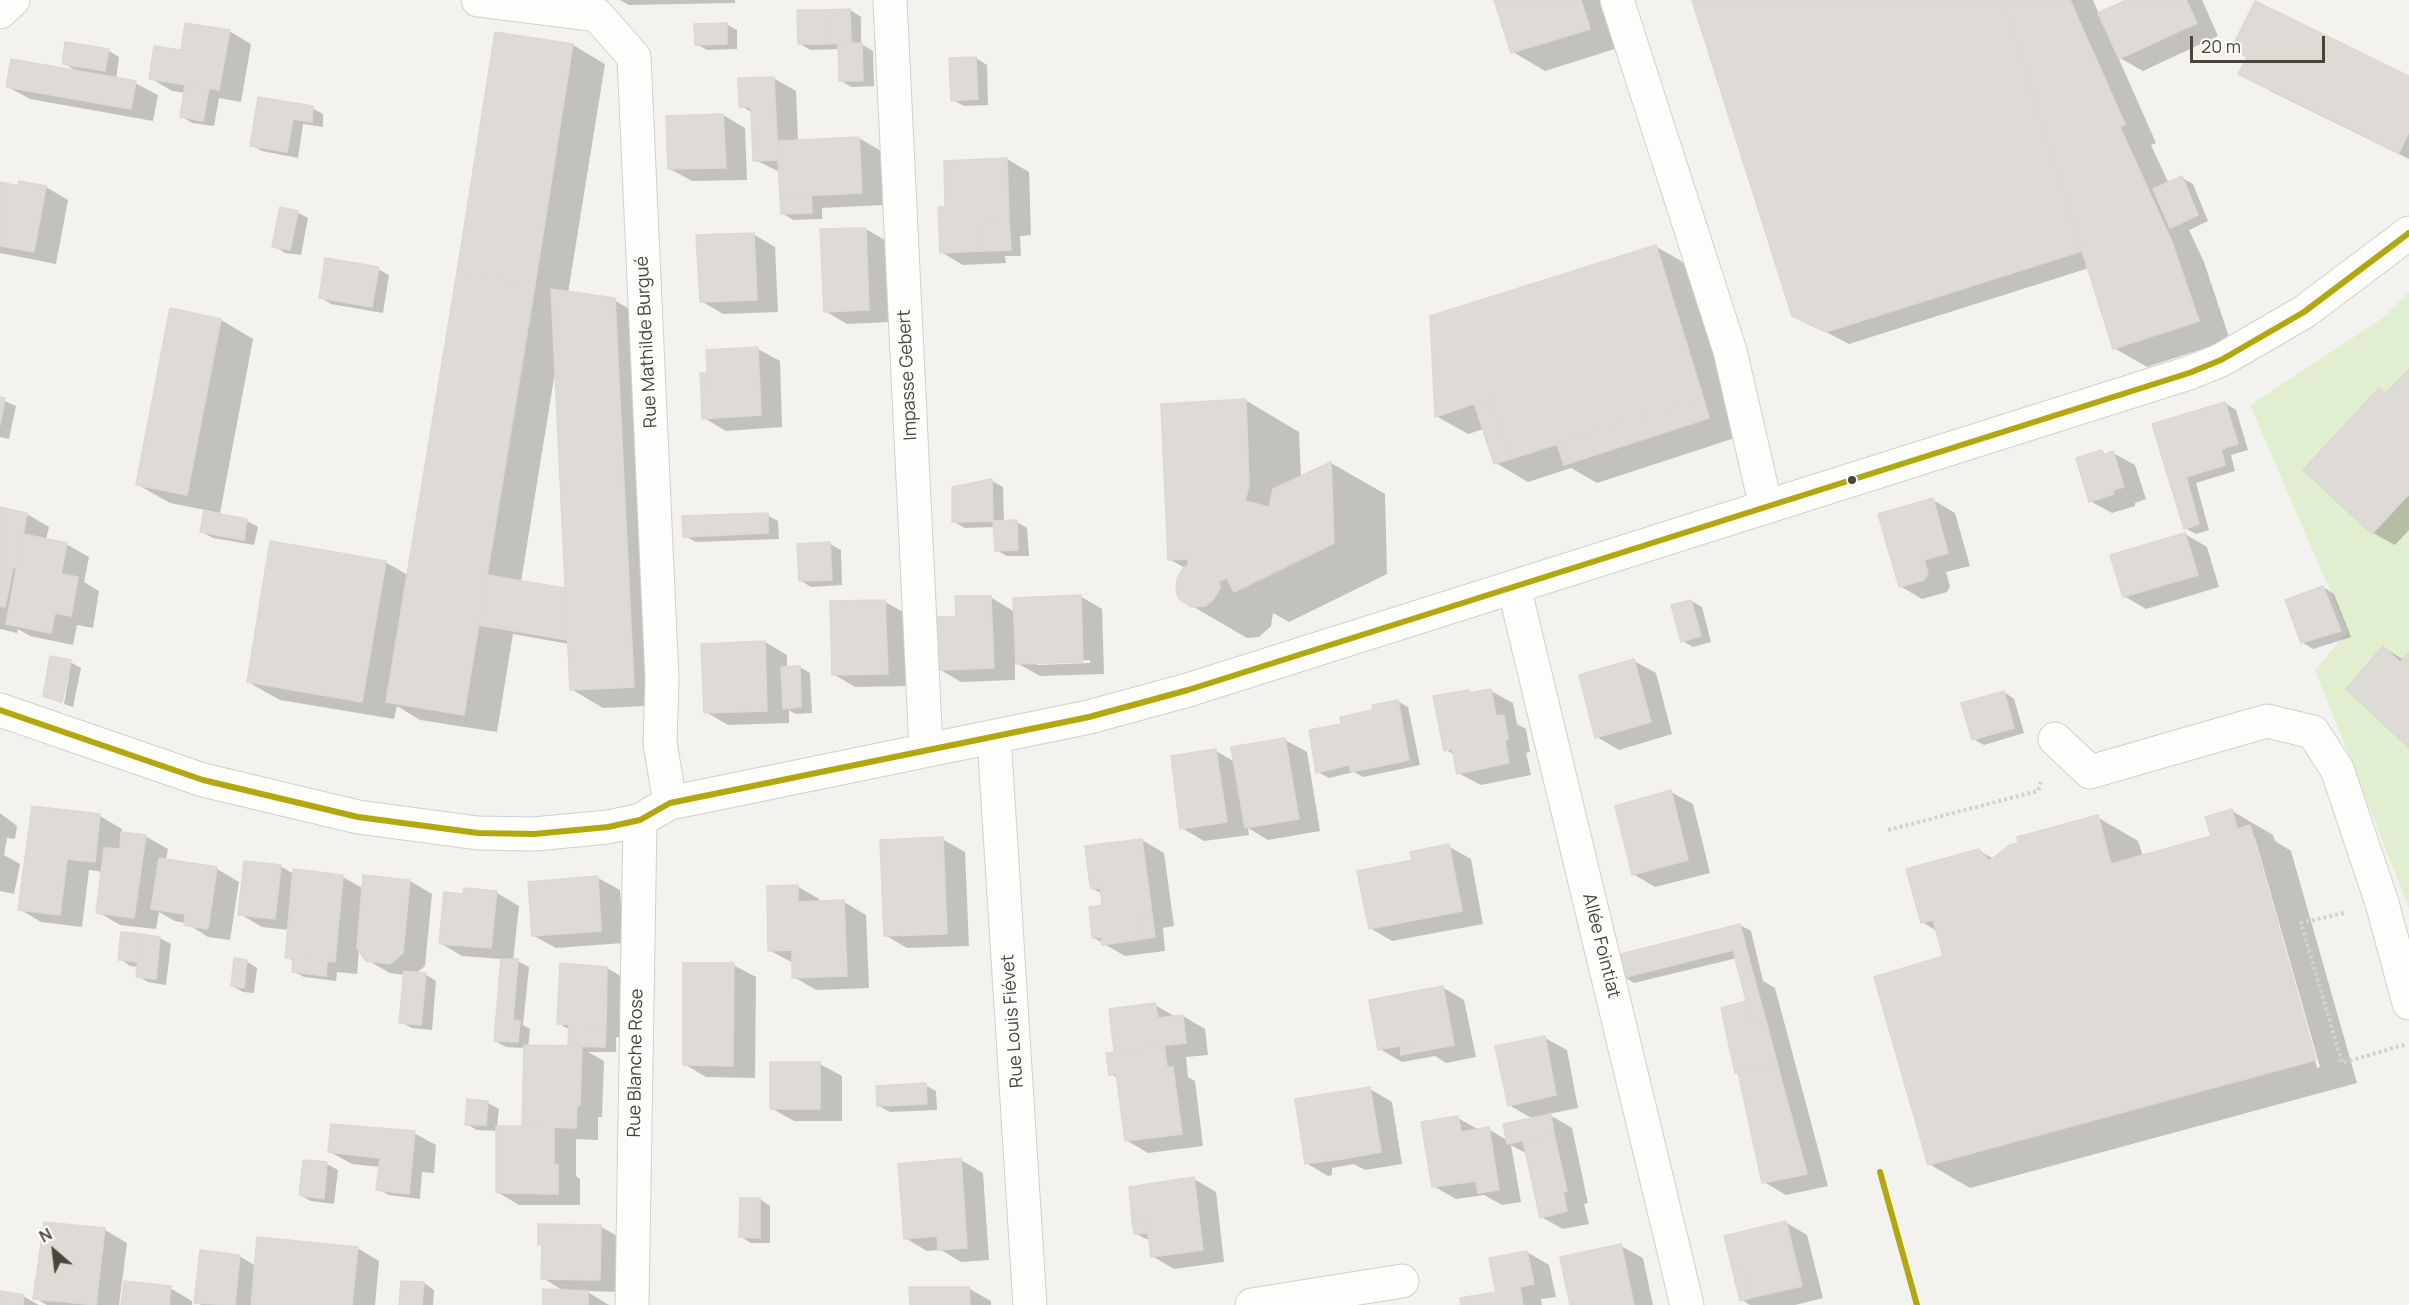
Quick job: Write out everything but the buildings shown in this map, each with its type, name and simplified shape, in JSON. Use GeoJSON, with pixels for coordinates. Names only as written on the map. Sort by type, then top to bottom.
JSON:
{"type":"FeatureCollection","features":[{"type":"Feature","properties":{"kind":"street"},"geometry":{"type":"LineString","coordinates":[[0,12],[13,0]]}},
{"type":"Feature","properties":{"kind":"street","name":"Rue Mathilde Burgué"},"geometry":{"type":"LineString","coordinates":[[478,0],[597,15],[634,57],[662,680],[660,743],[670,803]]}},
{"type":"Feature","properties":{"kind":"street","name":"Impasse Gebert"},"geometry":{"type":"LineString","coordinates":[[890,0],[926,750]]}},
{"type":"Feature","properties":{"kind":"street"},"geometry":{"type":"LineString","coordinates":[[1617,0],[1730,351],[1766,507]]}},
{"type":"Feature","properties":{"kind":"street"},"geometry":{"type":"LineString","coordinates":[[0,710],[202,780],[358,816],[478,833],[534,834],[608,827],[640,820],[670,803],[1089,717],[1178,693],[2200,369],[2257,340],[2304,312],[2409,233]]}},
{"type":"Feature","properties":{"kind":"street","name":"Allée Fointiat"},"geometry":{"type":"LineString","coordinates":[[1514,587],[1687,1305]]}},
{"type":"Feature","properties":{"kind":"street"},"geometry":{"type":"LineString","coordinates":[[2055,739],[2090,772],[2267,721],[2313,732],[2337,769],[2382,903],[2409,1003]]}},
{"type":"Feature","properties":{"kind":"street","name":"Rue Louis Fiévet"},"geometry":{"type":"LineString","coordinates":[[994,737],[1030,1305]]}},
{"type":"Feature","properties":{"kind":"street","name":"Rue Blanche Rose"},"geometry":{"type":"LineString","coordinates":[[632,1305],[640,820]]}},
{"type":"Feature","properties":{"kind":"street"},"geometry":{"type":"LineString","coordinates":[[1252,1305],[1402,1281]]}},
{"type":"Feature","properties":{"kind":"path"},"geometry":{"type":"LineString","coordinates":[[1888,831],[2038,791],[2055,739]]}},
{"type":"Feature","properties":{"kind":"path"},"geometry":{"type":"LineString","coordinates":[[2382,903],[2301,923],[2342,1062],[2409,1043]]}},
{"type":"Feature","properties":{"kind":"path"},"geometry":{"type":"LineString","coordinates":[[1880,1172],[1917,1305]]}},
{"type":"Feature","properties":{"kind":"green space"},"geometry":{"type":"Polygon","coordinates":[[[2409,292],[2409,908],[2315,670],[2348,632],[2250,405],[2383,318],[2409,292]]]}},
{"type":"Feature","properties":{"kind":"transit line"},"geometry":{"type":"LineString","coordinates":[[0,710],[203,780],[358,817],[478,833],[534,834],[608,827],[640,820],[670,803],[1089,717],[1188,690],[2189,373],[2221,360],[2304,312],[2409,233]]}},
{"type":"Feature","properties":{"kind":"transit line"},"geometry":{"type":"LineString","coordinates":[[1880,1172],[1917,1305]]}}]}
